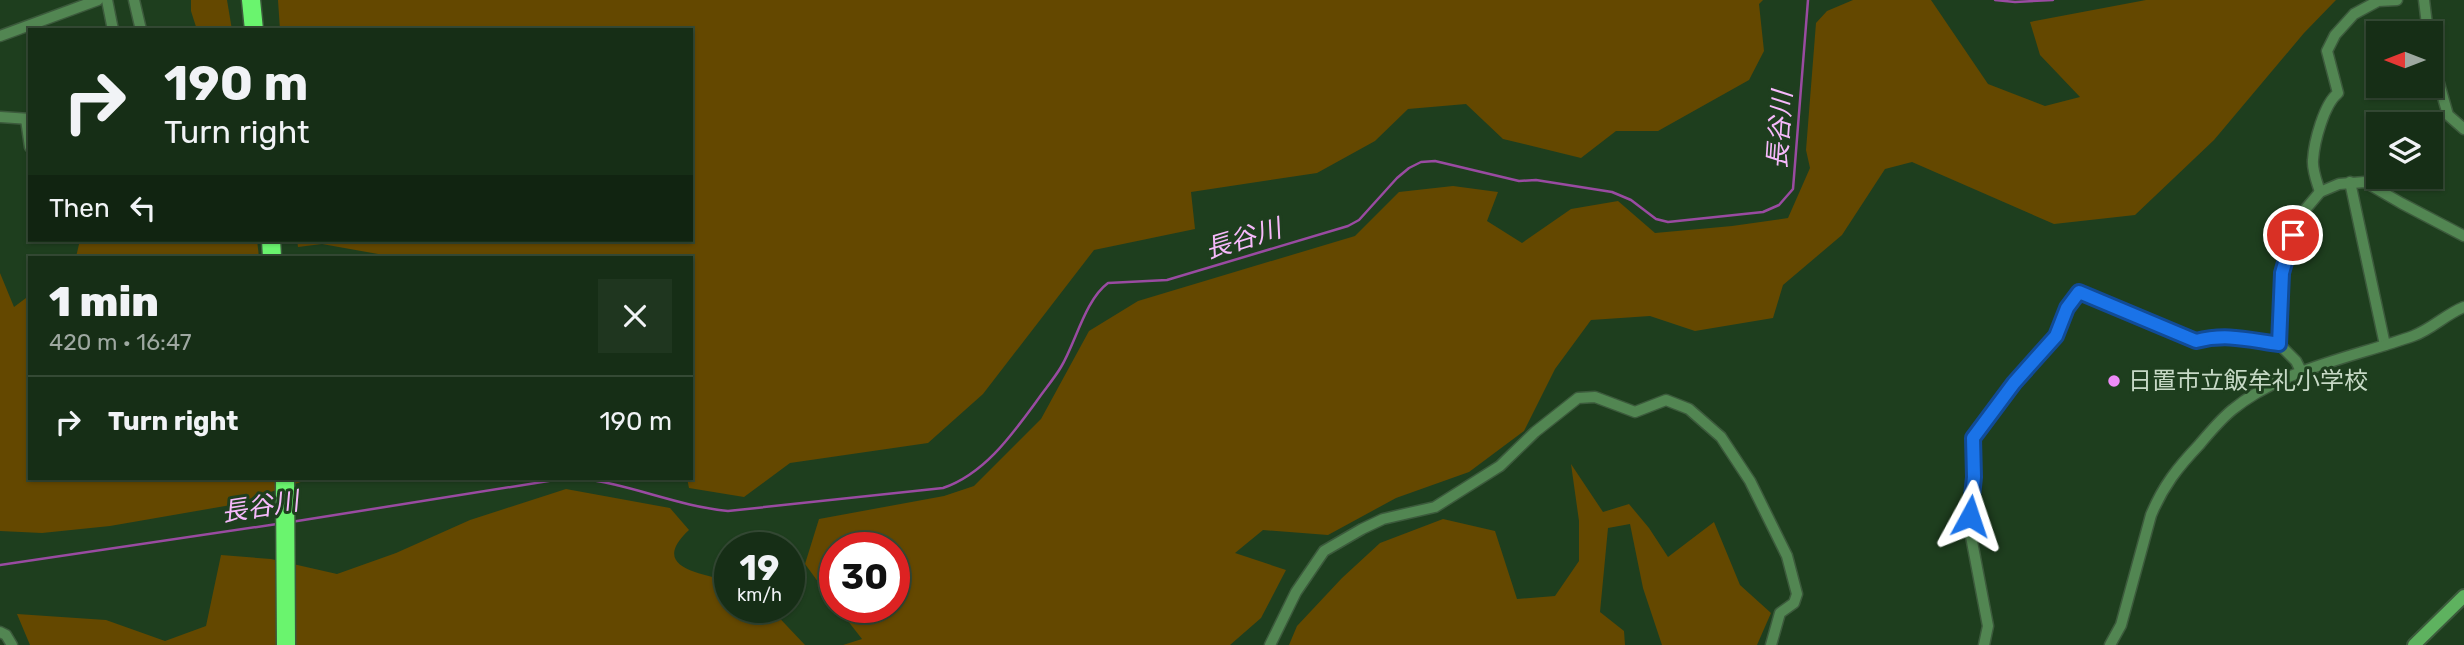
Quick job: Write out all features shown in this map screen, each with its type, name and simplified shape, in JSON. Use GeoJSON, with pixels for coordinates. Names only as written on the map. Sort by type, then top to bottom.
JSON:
{"type":"FeatureCollection","features":[{"type":"Feature","properties":{"kind":"highway"},"geometry":{"type":"LineString","coordinates":[[251,0],[254,28]]}},
{"type":"Feature","properties":{"kind":"highway"},"geometry":{"type":"LineString","coordinates":[[285,480],[286,645]]}},
{"type":"Feature","properties":{"kind":"street"},"geometry":{"type":"LineString","coordinates":[[49,25],[98,0]]}},
{"type":"Feature","properties":{"kind":"street"},"geometry":{"type":"LineString","coordinates":[[107,0],[113,28]]}},
{"type":"Feature","properties":{"kind":"street"},"geometry":{"type":"LineString","coordinates":[[134,0],[141,28]]}},
{"type":"Feature","properties":{"kind":"street"},"geometry":{"type":"LineString","coordinates":[[2320,192],[2312,162],[2319,129],[2332,98],[2338,93],[2328,51],[2335,35],[2354,14],[2378,1],[2397,0]]}},
{"type":"Feature","properties":{"kind":"street"},"geometry":{"type":"LineString","coordinates":[[2424,0],[2427,21]]}},
{"type":"Feature","properties":{"kind":"street"},"geometry":{"type":"LineString","coordinates":[[0,36],[28,30]]}},
{"type":"Feature","properties":{"kind":"street"},"geometry":{"type":"LineString","coordinates":[[2443,97],[2448,115],[2464,129]]}},
{"type":"Feature","properties":{"kind":"street"},"geometry":{"type":"LineString","coordinates":[[0,117],[28,119]]}},
{"type":"Feature","properties":{"kind":"street"},"geometry":{"type":"LineString","coordinates":[[2279,344],[2282,273],[2293,235],[2304,211],[2320,192],[2350,182],[2365,181],[2401,204],[2464,236]]}},
{"type":"Feature","properties":{"kind":"street"},"geometry":{"type":"LineString","coordinates":[[2350,182],[2385,345]]}},
{"type":"Feature","properties":{"kind":"street"},"geometry":{"type":"LineString","coordinates":[[1984,645],[1987,626],[1970,531],[1974,477],[1973,438],[2014,383],[2056,336],[2067,308],[2079,292],[2196,341],[2237,336],[2279,344],[2296,361],[2302,373]]}},
{"type":"Feature","properties":{"kind":"street"},"geometry":{"type":"LineString","coordinates":[[2110,645],[2122,625],[2158,497],[2174,472],[2231,410],[2253,395],[2302,373],[2416,335],[2464,306]]}},
{"type":"Feature","properties":{"kind":"street"},"geometry":{"type":"LineString","coordinates":[[1270,645],[1296,592],[1324,551],[1362,528],[1383,519],[1435,507],[1500,466],[1535,432],[1578,398],[1595,397],[1635,412],[1665,400],[1689,408],[1721,438],[1750,481],[1772,523],[1787,556],[1797,594],[1794,603],[1780,613],[1771,645]]}},
{"type":"Feature","properties":{"kind":"street"},"geometry":{"type":"LineString","coordinates":[[2414,645],[2464,596]]}},
{"type":"Feature","properties":{"kind":"street"},"geometry":{"type":"LineString","coordinates":[[0,632],[6,635],[12,645]]}},
{"type":"Feature","properties":{"kind":"shaded area"},"geometry":{"type":"Polygon","coordinates":[[[191,0],[227,0],[232,28],[196,28],[191,0]]]}},
{"type":"Feature","properties":{"kind":"shaded area"},"geometry":{"type":"Polygon","coordinates":[[[278,0],[1763,0],[1759,4],[1764,51],[1749,80],[1658,131],[1616,131],[1581,158],[1503,139],[1466,104],[1408,109],[1375,141],[1317,173],[1191,192],[1195,229],[1094,250],[983,394],[928,443],[790,463],[744,497],[689,488],[687,480],[693,480],[693,256],[379,256],[322,244],[298,247],[297,242],[693,242],[693,28],[280,28],[278,0]]]}},
{"type":"Feature","properties":{"kind":"shaded area"},"geometry":{"type":"Polygon","coordinates":[[[1853,0],[1931,0],[1988,84],[2045,106],[2080,97],[2040,55],[2030,22],[2146,0],[2336,0],[2304,33],[2214,140],[2135,215],[2054,224],[1912,162],[1885,169],[1842,235],[1783,285],[1773,318],[1695,331],[1650,316],[1591,320],[1555,369],[1524,431],[1469,472],[1396,498],[1328,535],[1263,530],[1235,553],[1286,570],[1261,618],[1230,645],[843,645],[862,639],[850,623],[910,623],[910,532],[819,532],[819,583],[805,564],[819,519],[944,496],[974,486],[1041,419],[1089,331],[1138,301],[1355,236],[1399,192],[1453,186],[1498,192],[1487,221],[1522,243],[1571,209],[1618,201],[1655,233],[1788,218],[1810,168],[1806,150],[1816,23],[1827,11],[1853,0]]]}},
{"type":"Feature","properties":{"kind":"shaded area"},"geometry":{"type":"Polygon","coordinates":[[[80,242],[257,242],[259,256],[76,256],[80,242]]]}},
{"type":"Feature","properties":{"kind":"shaded area"},"geometry":{"type":"Polygon","coordinates":[[[0,273],[14,307],[28,296],[28,480],[307,480],[231,505],[110,526],[42,533],[0,531],[0,273]]]}},
{"type":"Feature","properties":{"kind":"shaded area"},"geometry":{"type":"Polygon","coordinates":[[[1571,464],[1603,512],[1629,504],[1668,557],[1714,522],[1740,585],[1771,613],[1757,645],[1662,645],[1643,588],[1630,524],[1608,528],[1600,612],[1624,631],[1625,645],[1289,645],[1297,626],[1342,578],[1380,543],[1443,519],[1495,531],[1517,599],[1555,596],[1579,561],[1579,521],[1571,464]]]}},
{"type":"Feature","properties":{"kind":"shaded area"},"geometry":{"type":"Polygon","coordinates":[[[566,489],[670,508],[689,530],[678,543],[674,553],[677,561],[694,572],[714,577],[714,623],[784,623],[805,645],[30,645],[17,614],[106,620],[165,641],[206,626],[221,555],[271,559],[337,574],[396,553],[470,520],[566,489]]]}},
{"type":"Feature","properties":{"kind":"waterway","name":"長谷川"},"geometry":{"type":"LineString","coordinates":[[589,480],[728,511],[943,488],[958,482],[984,464],[1017,428],[1058,371],[1087,310],[1108,283],[1167,280],[1348,226],[1359,220],[1397,178],[1421,162],[1435,161],[1519,181],[1536,180],[1612,192],[1631,200],[1656,219],[1668,222],[1763,212],[1779,205],[1793,189],[1808,0]]}},
{"type":"Feature","properties":{"kind":"waterway","name":"長谷川"},"geometry":{"type":"LineString","coordinates":[[1995,0],[2053,0]]}},
{"type":"Feature","properties":{"kind":"waterway","name":"長谷川"},"geometry":{"type":"LineString","coordinates":[[291,522],[554,480]]}},
{"type":"Feature","properties":{"kind":"waterway","name":"長谷川"},"geometry":{"type":"LineString","coordinates":[[0,565],[277,524]]}},
{"type":"Feature","properties":{"kind":"place","name":"日置市立飯牟礼小学校"},"geometry":{"type":"Point","coordinates":[2114,381]}},
{"type":"Feature","properties":{"kind":"route"},"geometry":{"type":"LineString","coordinates":[[1970,516],[1974,477],[1973,438],[2014,383],[2056,336],[2067,308],[2079,292],[2196,341],[2237,336],[2279,344],[2282,273],[2293,235]]}}]}
